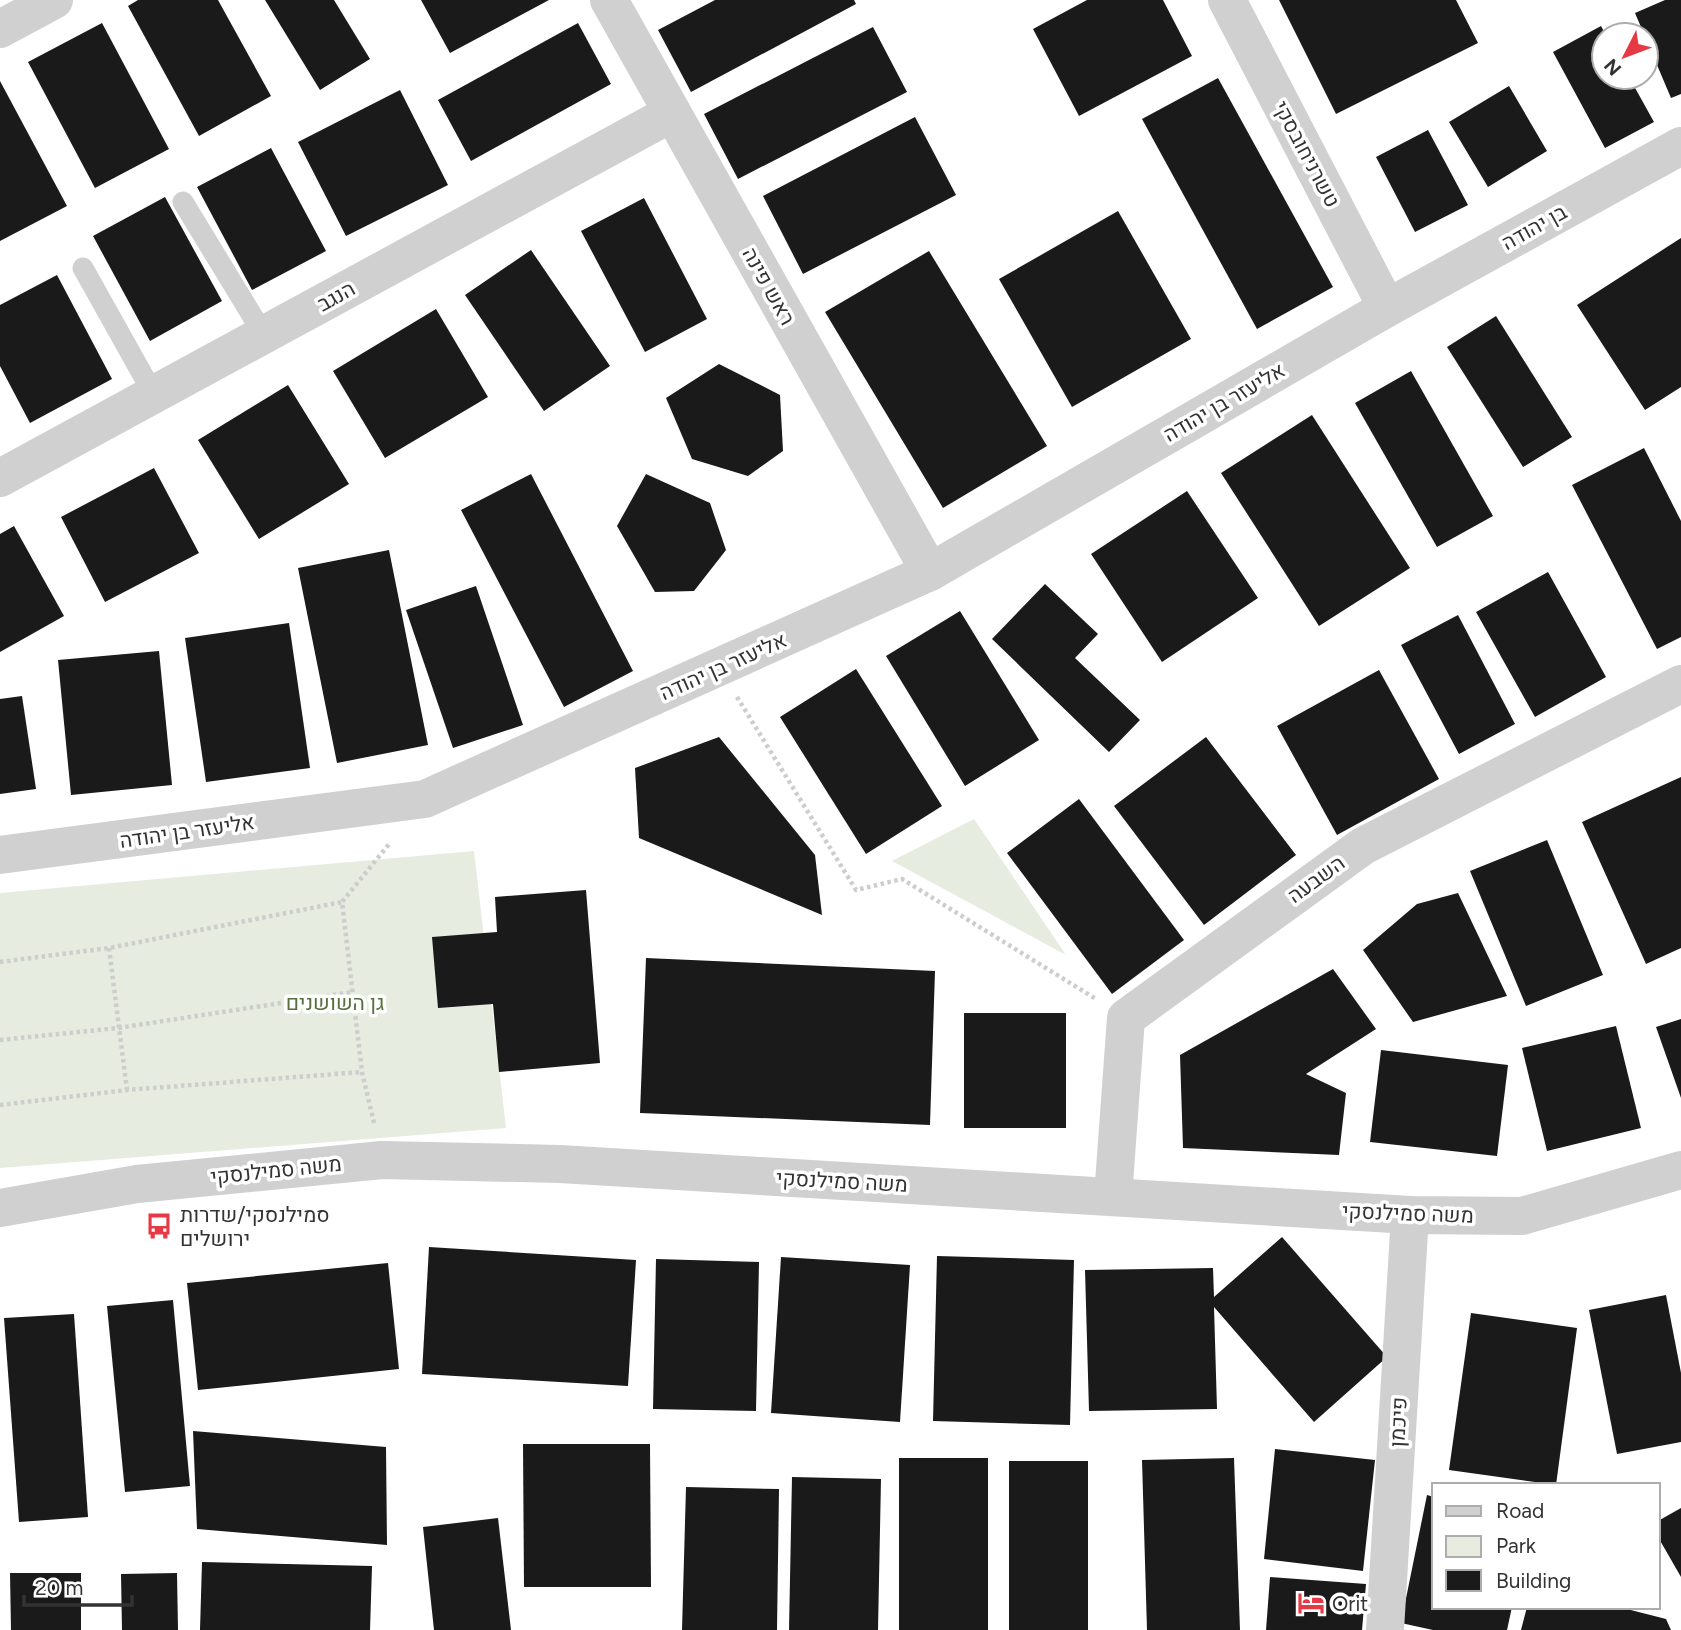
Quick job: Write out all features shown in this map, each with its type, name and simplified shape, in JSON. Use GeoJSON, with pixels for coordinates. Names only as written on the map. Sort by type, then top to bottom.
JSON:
{"type":"FeatureCollection","features":[{"type":"Feature","properties":{"kind":"street"},"geometry":{"type":"LineString","coordinates":[[0,29],[54,0]]}},
{"type":"Feature","properties":{"kind":"street","name":"ראש פינה"},"geometry":{"type":"LineString","coordinates":[[609,0],[930,572]]}},
{"type":"Feature","properties":{"kind":"street","name":"טשרניחובסקי"},"geometry":{"type":"LineString","coordinates":[[1227,0],[1387,308]]}},
{"type":"Feature","properties":{"kind":"street","name":"הנגב"},"geometry":{"type":"LineString","coordinates":[[0,478],[672,113]]}},
{"type":"Feature","properties":{"kind":"street","name":"בן יהודה"},"geometry":{"type":"LineString","coordinates":[[1387,308],[1681,146]]}},
{"type":"Feature","properties":{"kind":"street","name":"אליעזר בן יהודה"},"geometry":{"type":"LineString","coordinates":[[0,856],[425,799],[930,572],[1387,308]]}},
{"type":"Feature","properties":{"kind":"street","name":"השבעה"},"geometry":{"type":"LineString","coordinates":[[1126,1018],[1363,846],[1681,684]]}},
{"type":"Feature","properties":{"kind":"street"},"geometry":{"type":"LineString","coordinates":[[1113,1197],[1126,1018]]}},
{"type":"Feature","properties":{"kind":"street","name":"משה סמילנסקי"},"geometry":{"type":"LineString","coordinates":[[0,1208],[138,1184],[382,1160],[561,1164],[1410,1214],[1522,1216],[1681,1170]]}},
{"type":"Feature","properties":{"kind":"street","name":"פיכמן"},"geometry":{"type":"LineString","coordinates":[[1385,1630],[1410,1214]]}},
{"type":"Feature","properties":{"kind":"lane"},"geometry":{"type":"LineString","coordinates":[[183,202],[264,335]]}},
{"type":"Feature","properties":{"kind":"lane"},"geometry":{"type":"LineString","coordinates":[[83,268],[154,395]]}},
{"type":"Feature","properties":{"kind":"path"},"geometry":{"type":"LineString","coordinates":[[719,669],[856,890],[902,879],[1003,938],[1126,1018]]}},
{"type":"Feature","properties":{"kind":"path"},"geometry":{"type":"LineString","coordinates":[[0,962],[109,948],[342,902],[425,799]]}},
{"type":"Feature","properties":{"kind":"path"},"geometry":{"type":"LineString","coordinates":[[342,902],[362,1072],[382,1160]]}},
{"type":"Feature","properties":{"kind":"path"},"geometry":{"type":"LineString","coordinates":[[109,948],[127,1090]]}},
{"type":"Feature","properties":{"kind":"path"},"geometry":{"type":"LineString","coordinates":[[0,1040],[118,1028],[353,992]]}},
{"type":"Feature","properties":{"kind":"path"},"geometry":{"type":"LineString","coordinates":[[0,1105],[127,1090],[362,1072]]}},
{"type":"Feature","properties":{"kind":"green space"},"geometry":{"type":"Polygon","coordinates":[[[974,819],[1066,955],[892,861],[974,819]]]}},
{"type":"Feature","properties":{"kind":"green space","name":"גן השושנים"},"geometry":{"type":"Polygon","coordinates":[[[474,851],[506,1128],[0,1168],[0,893],[474,851]]]}},
{"type":"Feature","properties":{"kind":"building"},"geometry":{"type":"Polygon","coordinates":[[[138,0],[218,0],[271,96],[199,136],[128,6],[138,0]]]}},
{"type":"Feature","properties":{"kind":"building"},"geometry":{"type":"Polygon","coordinates":[[[265,0],[334,0],[370,59],[320,90],[265,0]]]}},
{"type":"Feature","properties":{"kind":"building"},"geometry":{"type":"Polygon","coordinates":[[[421,0],[549,0],[450,53],[421,0]]]}},
{"type":"Feature","properties":{"kind":"building"},"geometry":{"type":"Polygon","coordinates":[[[715,0],[854,0],[856,4],[691,92],[658,30],[715,0]]]}},
{"type":"Feature","properties":{"kind":"building"},"geometry":{"type":"Polygon","coordinates":[[[1087,0],[1163,0],[1192,56],[1079,116],[1033,29],[1087,0]]]}},
{"type":"Feature","properties":{"kind":"building"},"geometry":{"type":"Polygon","coordinates":[[[1279,0],[1456,0],[1478,43],[1336,114],[1279,0]]]}},
{"type":"Feature","properties":{"kind":"building"},"geometry":{"type":"Polygon","coordinates":[[[1665,0],[1681,0],[1681,94],[1671,98],[1660,72],[1660,21],[1638,21],[1635,13],[1665,0]]]}},
{"type":"Feature","properties":{"kind":"building"},"geometry":{"type":"Polygon","coordinates":[[[102,23],[169,149],[95,188],[28,62],[102,23]]]}},
{"type":"Feature","properties":{"kind":"building"},"geometry":{"type":"Polygon","coordinates":[[[578,23],[611,84],[471,161],[438,100],[578,23]]]}},
{"type":"Feature","properties":{"kind":"building"},"geometry":{"type":"Polygon","coordinates":[[[873,27],[907,92],[738,179],[704,114],[873,27]]]}},
{"type":"Feature","properties":{"kind":"building"},"geometry":{"type":"Polygon","coordinates":[[[1590,32],[1590,91],[1637,91],[1654,122],[1605,148],[1553,52],[1590,32]]]}},
{"type":"Feature","properties":{"kind":"building"},"geometry":{"type":"Polygon","coordinates":[[[1218,78],[1333,287],[1257,329],[1142,119],[1218,78]]]}},
{"type":"Feature","properties":{"kind":"building"},"geometry":{"type":"Polygon","coordinates":[[[0,81],[67,206],[0,241],[0,81]]]}},
{"type":"Feature","properties":{"kind":"building"},"geometry":{"type":"Polygon","coordinates":[[[1509,86],[1547,151],[1488,187],[1449,122],[1509,86]]]}},
{"type":"Feature","properties":{"kind":"building"},"geometry":{"type":"Polygon","coordinates":[[[400,90],[448,185],[346,236],[298,142],[400,90]]]}},
{"type":"Feature","properties":{"kind":"building"},"geometry":{"type":"Polygon","coordinates":[[[915,117],[956,195],[803,274],[763,196],[915,117]]]}},
{"type":"Feature","properties":{"kind":"building"},"geometry":{"type":"Polygon","coordinates":[[[1428,130],[1468,205],[1415,232],[1376,157],[1428,130]]]}},
{"type":"Feature","properties":{"kind":"building"},"geometry":{"type":"Polygon","coordinates":[[[271,148],[326,251],[252,290],[197,187],[271,148]]]}},
{"type":"Feature","properties":{"kind":"building"},"geometry":{"type":"Polygon","coordinates":[[[165,197],[222,301],[150,341],[93,236],[165,197]]]}},
{"type":"Feature","properties":{"kind":"building"},"geometry":{"type":"Polygon","coordinates":[[[644,198],[707,319],[645,352],[581,231],[644,198]]]}},
{"type":"Feature","properties":{"kind":"building"},"geometry":{"type":"Polygon","coordinates":[[[1118,211],[1191,339],[1072,407],[999,279],[1118,211]]]}},
{"type":"Feature","properties":{"kind":"building"},"geometry":{"type":"Polygon","coordinates":[[[1681,238],[1681,387],[1645,410],[1577,305],[1681,238]]]}},
{"type":"Feature","properties":{"kind":"building"},"geometry":{"type":"Polygon","coordinates":[[[531,250],[610,366],[544,411],[465,295],[531,250]]]}},
{"type":"Feature","properties":{"kind":"building"},"geometry":{"type":"Polygon","coordinates":[[[929,251],[1047,446],[943,508],[825,312],[929,251]]]}},
{"type":"Feature","properties":{"kind":"building"},"geometry":{"type":"Polygon","coordinates":[[[57,275],[112,379],[30,423],[0,366],[0,305],[57,275]]]}},
{"type":"Feature","properties":{"kind":"building"},"geometry":{"type":"Polygon","coordinates":[[[436,309],[488,397],[385,458],[333,371],[436,309]]]}},
{"type":"Feature","properties":{"kind":"building"},"geometry":{"type":"Polygon","coordinates":[[[1496,316],[1572,437],[1523,467],[1447,347],[1496,316]]]}},
{"type":"Feature","properties":{"kind":"building"},"geometry":{"type":"Polygon","coordinates":[[[719,364],[780,395],[783,451],[748,476],[692,459],[666,398],[719,364]]]}},
{"type":"Feature","properties":{"kind":"building"},"geometry":{"type":"Polygon","coordinates":[[[1411,371],[1493,516],[1437,547],[1355,403],[1411,371]]]}},
{"type":"Feature","properties":{"kind":"building"},"geometry":{"type":"Polygon","coordinates":[[[288,385],[349,484],[259,539],[198,440],[288,385]]]}},
{"type":"Feature","properties":{"kind":"building"},"geometry":{"type":"Polygon","coordinates":[[[1312,415],[1410,568],[1319,626],[1221,473],[1312,415]]]}},
{"type":"Feature","properties":{"kind":"building"},"geometry":{"type":"Polygon","coordinates":[[[1644,448],[1681,521],[1681,637],[1657,649],[1572,485],[1644,448]]]}},
{"type":"Feature","properties":{"kind":"building"},"geometry":{"type":"Polygon","coordinates":[[[154,468],[199,553],[105,602],[61,517],[154,468]]]}},
{"type":"Feature","properties":{"kind":"building"},"geometry":{"type":"Polygon","coordinates":[[[531,474],[633,671],[564,707],[461,510],[531,474]]]}},
{"type":"Feature","properties":{"kind":"building"},"geometry":{"type":"Polygon","coordinates":[[[646,474],[710,503],[726,550],[694,591],[655,592],[617,526],[646,474]]]}},
{"type":"Feature","properties":{"kind":"building"},"geometry":{"type":"Polygon","coordinates":[[[1187,491],[1258,598],[1162,662],[1091,554],[1187,491]]]}},
{"type":"Feature","properties":{"kind":"building"},"geometry":{"type":"Polygon","coordinates":[[[14,526],[64,616],[0,652],[0,534],[14,526]]]}},
{"type":"Feature","properties":{"kind":"building"},"geometry":{"type":"Polygon","coordinates":[[[389,550],[428,745],[337,763],[298,568],[389,550]]]}},
{"type":"Feature","properties":{"kind":"building"},"geometry":{"type":"Polygon","coordinates":[[[1548,572],[1606,677],[1535,717],[1476,612],[1548,572]]]}},
{"type":"Feature","properties":{"kind":"building"},"geometry":{"type":"Polygon","coordinates":[[[1045,584],[1098,634],[1075,658],[1140,720],[1109,752],[992,639],[1045,584]]]}},
{"type":"Feature","properties":{"kind":"building"},"geometry":{"type":"Polygon","coordinates":[[[476,586],[523,725],[453,748],[406,610],[476,586]]]}},
{"type":"Feature","properties":{"kind":"building"},"geometry":{"type":"Polygon","coordinates":[[[960,611],[1039,740],[965,786],[886,656],[960,611]]]}},
{"type":"Feature","properties":{"kind":"building"},"geometry":{"type":"Polygon","coordinates":[[[1458,615],[1515,724],[1459,754],[1401,645],[1458,615]]]}},
{"type":"Feature","properties":{"kind":"building"},"geometry":{"type":"Polygon","coordinates":[[[289,623],[310,768],[206,782],[185,638],[289,623]]]}},
{"type":"Feature","properties":{"kind":"building"},"geometry":{"type":"Polygon","coordinates":[[[159,651],[172,785],[71,795],[58,660],[159,651]]]}},
{"type":"Feature","properties":{"kind":"building"},"geometry":{"type":"Polygon","coordinates":[[[856,669],[942,806],[866,854],[780,717],[856,669]]]}},
{"type":"Feature","properties":{"kind":"building"},"geometry":{"type":"Polygon","coordinates":[[[1379,670],[1439,779],[1337,835],[1277,726],[1379,670]]]}},
{"type":"Feature","properties":{"kind":"building"},"geometry":{"type":"Polygon","coordinates":[[[22,696],[36,789],[0,794],[0,699],[22,696]]]}},
{"type":"Feature","properties":{"kind":"building"},"geometry":{"type":"Polygon","coordinates":[[[719,737],[815,855],[822,915],[639,838],[635,768],[719,737]]]}},
{"type":"Feature","properties":{"kind":"building"},"geometry":{"type":"Polygon","coordinates":[[[1206,737],[1296,855],[1204,925],[1114,806],[1206,737]]]}},
{"type":"Feature","properties":{"kind":"building"},"geometry":{"type":"Polygon","coordinates":[[[1681,777],[1681,948],[1646,964],[1582,822],[1681,777]]]}},
{"type":"Feature","properties":{"kind":"building"},"geometry":{"type":"Polygon","coordinates":[[[1079,799],[1184,940],[1112,994],[1007,853],[1079,799]]]}},
{"type":"Feature","properties":{"kind":"building"},"geometry":{"type":"Polygon","coordinates":[[[1547,840],[1603,975],[1526,1006],[1470,871],[1547,840]]]}},
{"type":"Feature","properties":{"kind":"building"},"geometry":{"type":"Polygon","coordinates":[[[586,890],[600,1063],[499,1072],[493,1004],[438,1008],[432,937],[497,932],[495,897],[586,890]]]}},
{"type":"Feature","properties":{"kind":"building"},"geometry":{"type":"Polygon","coordinates":[[[1458,893],[1507,996],[1413,1022],[1363,950],[1417,904],[1458,893]]]}},
{"type":"Feature","properties":{"kind":"building"},"geometry":{"type":"Polygon","coordinates":[[[646,958],[935,971],[930,1125],[640,1113],[646,958]]]}},
{"type":"Feature","properties":{"kind":"building"},"geometry":{"type":"Polygon","coordinates":[[[1333,969],[1376,1029],[1306,1074],[1346,1093],[1339,1155],[1183,1148],[1180,1055],[1333,969]]]}},
{"type":"Feature","properties":{"kind":"building"},"geometry":{"type":"Polygon","coordinates":[[[964,1013],[1066,1013],[1066,1128],[964,1128],[964,1013]]]}},
{"type":"Feature","properties":{"kind":"building"},"geometry":{"type":"Polygon","coordinates":[[[1681,1019],[1681,1098],[1656,1027],[1681,1019]]]}},
{"type":"Feature","properties":{"kind":"building"},"geometry":{"type":"Polygon","coordinates":[[[1616,1026],[1641,1128],[1547,1151],[1522,1048],[1616,1026]]]}},
{"type":"Feature","properties":{"kind":"building"},"geometry":{"type":"Polygon","coordinates":[[[1381,1050],[1508,1065],[1497,1156],[1370,1142],[1381,1050]]]}},
{"type":"Feature","properties":{"kind":"building"},"geometry":{"type":"Polygon","coordinates":[[[1282,1237],[1387,1357],[1314,1422],[1214,1307],[1217,1409],[1089,1411],[1085,1270],[1213,1268],[1214,1297],[1282,1237]]]}},
{"type":"Feature","properties":{"kind":"building"},"geometry":{"type":"Polygon","coordinates":[[[429,1247],[636,1260],[628,1386],[422,1374],[429,1247]]]}},
{"type":"Feature","properties":{"kind":"building"},"geometry":{"type":"Polygon","coordinates":[[[937,1256],[1074,1260],[1070,1425],[933,1421],[937,1256]]]}},
{"type":"Feature","properties":{"kind":"building"},"geometry":{"type":"Polygon","coordinates":[[[781,1257],[910,1265],[900,1422],[771,1413],[781,1257]]]}},
{"type":"Feature","properties":{"kind":"building"},"geometry":{"type":"Polygon","coordinates":[[[656,1259],[759,1262],[756,1411],[653,1409],[656,1259]]]}},
{"type":"Feature","properties":{"kind":"building"},"geometry":{"type":"Polygon","coordinates":[[[388,1263],[399,1369],[198,1390],[187,1283],[388,1263]]]}},
{"type":"Feature","properties":{"kind":"building"},"geometry":{"type":"Polygon","coordinates":[[[1666,1295],[1681,1373],[1681,1442],[1617,1454],[1589,1310],[1666,1295]]]}},
{"type":"Feature","properties":{"kind":"building"},"geometry":{"type":"Polygon","coordinates":[[[173,1300],[190,1486],[125,1492],[107,1306],[173,1300]]]}},
{"type":"Feature","properties":{"kind":"building"},"geometry":{"type":"Polygon","coordinates":[[[1471,1313],[1577,1328],[1556,1483],[1449,1470],[1471,1313]]]}},
{"type":"Feature","properties":{"kind":"building"},"geometry":{"type":"Polygon","coordinates":[[[74,1314],[88,1517],[19,1522],[4,1318],[74,1314]]]}},
{"type":"Feature","properties":{"kind":"building"},"geometry":{"type":"Polygon","coordinates":[[[193,1431],[386,1447],[387,1545],[197,1529],[193,1431]]]}},
{"type":"Feature","properties":{"kind":"building"},"geometry":{"type":"Polygon","coordinates":[[[523,1444],[650,1444],[651,1587],[524,1587],[523,1444]]]}},
{"type":"Feature","properties":{"kind":"building"},"geometry":{"type":"Polygon","coordinates":[[[1275,1449],[1375,1460],[1363,1571],[1264,1559],[1275,1449]]]}},
{"type":"Feature","properties":{"kind":"building"},"geometry":{"type":"Polygon","coordinates":[[[899,1458],[988,1458],[988,1630],[899,1630],[899,1458]]]}},
{"type":"Feature","properties":{"kind":"building"},"geometry":{"type":"Polygon","coordinates":[[[1234,1458],[1240,1630],[1147,1630],[1142,1460],[1234,1458]]]}},
{"type":"Feature","properties":{"kind":"building"},"geometry":{"type":"Polygon","coordinates":[[[1009,1461],[1088,1461],[1088,1630],[1009,1630],[1009,1461]]]}},
{"type":"Feature","properties":{"kind":"building"},"geometry":{"type":"Polygon","coordinates":[[[792,1477],[881,1479],[878,1630],[789,1630],[792,1477]]]}},
{"type":"Feature","properties":{"kind":"building"},"geometry":{"type":"Polygon","coordinates":[[[686,1487],[779,1489],[777,1630],[682,1630],[686,1487]]]}},
{"type":"Feature","properties":{"kind":"building"},"geometry":{"type":"Polygon","coordinates":[[[1427,1495],[1432,1496],[1432,1609],[1512,1609],[1507,1630],[1433,1630],[1401,1623],[1427,1495]]]}},
{"type":"Feature","properties":{"kind":"building"},"geometry":{"type":"Polygon","coordinates":[[[1681,1508],[1681,1577],[1660,1540],[1660,1520],[1681,1508]]]}},
{"type":"Feature","properties":{"kind":"building"},"geometry":{"type":"Polygon","coordinates":[[[498,1518],[511,1630],[434,1630],[423,1527],[498,1518]]]}},
{"type":"Feature","properties":{"kind":"building"},"geometry":{"type":"Polygon","coordinates":[[[202,1562],[372,1566],[370,1630],[200,1630],[202,1562]]]}},
{"type":"Feature","properties":{"kind":"building"},"geometry":{"type":"Polygon","coordinates":[[[10,1573],[81,1573],[81,1630],[11,1630],[10,1573]]]}},
{"type":"Feature","properties":{"kind":"building"},"geometry":{"type":"Polygon","coordinates":[[[177,1573],[178,1630],[122,1630],[121,1574],[177,1573]]]}},
{"type":"Feature","properties":{"kind":"building"},"geometry":{"type":"Polygon","coordinates":[[[1270,1577],[1366,1584],[1362,1630],[1266,1630],[1270,1577]]]}},
{"type":"Feature","properties":{"kind":"building"},"geometry":{"type":"Polygon","coordinates":[[[1526,1609],[1627,1609],[1666,1619],[1671,1630],[1521,1630],[1526,1609]]]}},
{"type":"Feature","properties":{"kind":"place","name":"סמילנסקי/שדרות ירושלים"},"geometry":{"type":"Point","coordinates":[159,1226]}},
{"type":"Feature","properties":{"kind":"place","name":"Orit"},"geometry":{"type":"Point","coordinates":[1311,1603]}}]}
